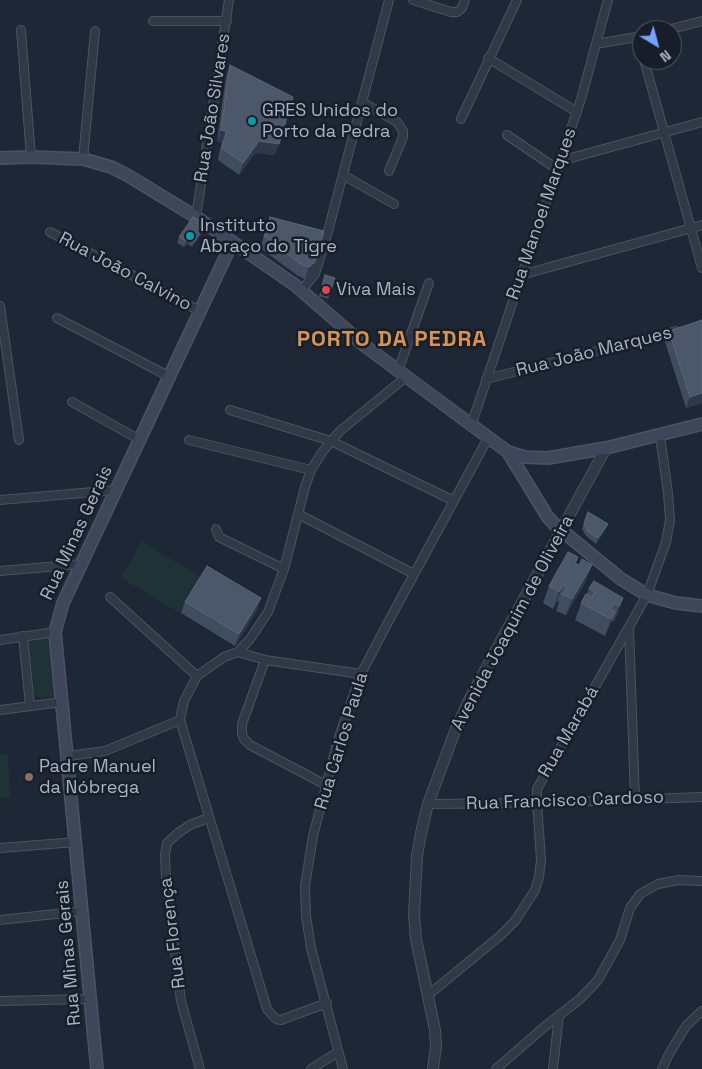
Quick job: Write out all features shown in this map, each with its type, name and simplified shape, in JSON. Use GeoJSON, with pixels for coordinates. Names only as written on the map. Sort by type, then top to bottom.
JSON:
{"type":"FeatureCollection","features":[{"type":"Feature","properties":{"kind":"main road"},"geometry":{"type":"LineString","coordinates":[[0,158],[31,156],[83,159],[111,167],[127,175],[196,217],[301,291],[365,346],[508,452],[535,458],[606,448],[702,424]]}},
{"type":"Feature","properties":{"kind":"main road","name":"Rua Minas Gerais"},"geometry":{"type":"LineString","coordinates":[[97,1069],[55,632],[62,604],[232,243]]}},
{"type":"Feature","properties":{"kind":"main road"},"geometry":{"type":"LineString","coordinates":[[508,452],[548,516],[561,531],[621,579],[647,596],[676,603],[702,606]]}},
{"type":"Feature","properties":{"kind":"street","name":"Rua João Silvares"},"geometry":{"type":"LineString","coordinates":[[196,217],[229,0]]}},
{"type":"Feature","properties":{"kind":"street"},"geometry":{"type":"LineString","coordinates":[[301,291],[315,274],[389,0]]}},
{"type":"Feature","properties":{"kind":"street"},"geometry":{"type":"LineString","coordinates":[[414,0],[451,12],[457,12],[462,8],[465,0]]}},
{"type":"Feature","properties":{"kind":"street"},"geometry":{"type":"LineString","coordinates":[[461,119],[488,58],[517,0]]}},
{"type":"Feature","properties":{"kind":"street","name":"Rua Manoel Marques"},"geometry":{"type":"LineString","coordinates":[[471,426],[577,112],[608,0]]}},
{"type":"Feature","properties":{"kind":"street"},"geometry":{"type":"LineString","coordinates":[[153,21],[227,21]]}},
{"type":"Feature","properties":{"kind":"street"},"geometry":{"type":"LineString","coordinates":[[682,26],[702,21]]}},
{"type":"Feature","properties":{"kind":"street"},"geometry":{"type":"LineString","coordinates":[[21,30],[31,156]]}},
{"type":"Feature","properties":{"kind":"street"},"geometry":{"type":"LineString","coordinates":[[83,159],[95,31]]}},
{"type":"Feature","properties":{"kind":"street"},"geometry":{"type":"LineString","coordinates":[[596,44],[632,38]]}},
{"type":"Feature","properties":{"kind":"street"},"geometry":{"type":"LineString","coordinates":[[488,58],[577,112]]}},
{"type":"Feature","properties":{"kind":"street"},"geometry":{"type":"LineString","coordinates":[[647,70],[702,268]]}},
{"type":"Feature","properties":{"kind":"street"},"geometry":{"type":"LineString","coordinates":[[362,102],[396,122],[403,131],[403,137],[389,171]]}},
{"type":"Feature","properties":{"kind":"street"},"geometry":{"type":"LineString","coordinates":[[507,135],[559,165],[702,122]]}},
{"type":"Feature","properties":{"kind":"street"},"geometry":{"type":"LineString","coordinates":[[343,175],[394,204]]}},
{"type":"Feature","properties":{"kind":"street"},"geometry":{"type":"LineString","coordinates":[[521,275],[702,225]]}},
{"type":"Feature","properties":{"kind":"street","name":"Rua João Calvino"},"geometry":{"type":"LineString","coordinates":[[50,232],[200,312]]}},
{"type":"Feature","properties":{"kind":"street"},"geometry":{"type":"LineString","coordinates":[[327,1003],[281,1020],[276,1019],[267,1009],[180,720],[184,701],[197,676],[224,657],[238,652],[250,640],[268,612],[284,569],[311,470],[340,431],[402,374],[429,283]]}},
{"type":"Feature","properties":{"kind":"street"},"geometry":{"type":"LineString","coordinates":[[0,306],[19,440]]}},
{"type":"Feature","properties":{"kind":"street"},"geometry":{"type":"LineString","coordinates":[[57,318],[170,377]]}},
{"type":"Feature","properties":{"kind":"street","name":"Rua João Marques"},"geometry":{"type":"LineString","coordinates":[[486,379],[683,330]]}},
{"type":"Feature","properties":{"kind":"street"},"geometry":{"type":"LineString","coordinates":[[72,402],[140,440]]}},
{"type":"Feature","properties":{"kind":"street"},"geometry":{"type":"LineString","coordinates":[[230,410],[331,441],[454,501]]}},
{"type":"Feature","properties":{"kind":"street","name":"Rua Marabá"},"geometry":{"type":"LineString","coordinates":[[427,996],[500,936],[515,921],[534,890],[539,877],[541,860],[537,789],[647,596],[666,542],[670,520],[660,436]]}},
{"type":"Feature","properties":{"kind":"street","name":"Rua Carlos Paula"},"geometry":{"type":"LineString","coordinates":[[343,1069],[311,948],[306,916],[305,886],[313,836],[338,740],[361,674],[488,438]]}},
{"type":"Feature","properties":{"kind":"street"},"geometry":{"type":"LineString","coordinates":[[190,440],[311,470]]}},
{"type":"Feature","properties":{"kind":"street","name":"Avenida Joaquim de Oliveira"},"geometry":{"type":"LineString","coordinates":[[433,1069],[436,1046],[435,1030],[416,939],[414,914],[417,856],[428,804],[455,732],[471,696],[606,448]]}},
{"type":"Feature","properties":{"kind":"street"},"geometry":{"type":"LineString","coordinates":[[0,500],[117,490]]}},
{"type":"Feature","properties":{"kind":"street"},"geometry":{"type":"LineString","coordinates":[[298,514],[414,574]]}},
{"type":"Feature","properties":{"kind":"street"},"geometry":{"type":"LineString","coordinates":[[216,529],[219,537],[284,569]]}},
{"type":"Feature","properties":{"kind":"street"},"geometry":{"type":"LineString","coordinates":[[0,571],[82,564]]}},
{"type":"Feature","properties":{"kind":"street"},"geometry":{"type":"LineString","coordinates":[[110,597],[197,676]]}},
{"type":"Feature","properties":{"kind":"street"},"geometry":{"type":"LineString","coordinates":[[629,626],[635,799]]}},
{"type":"Feature","properties":{"kind":"street"},"geometry":{"type":"LineString","coordinates":[[0,640],[55,632]]}},
{"type":"Feature","properties":{"kind":"street"},"geometry":{"type":"LineString","coordinates":[[23,636],[30,706]]}},
{"type":"Feature","properties":{"kind":"street"},"geometry":{"type":"LineString","coordinates":[[238,652],[265,660],[361,674]]}},
{"type":"Feature","properties":{"kind":"street"},"geometry":{"type":"LineString","coordinates":[[265,660],[242,724],[244,740],[326,785]]}},
{"type":"Feature","properties":{"kind":"street"},"geometry":{"type":"LineString","coordinates":[[0,710],[62,702]]}},
{"type":"Feature","properties":{"kind":"street"},"geometry":{"type":"LineString","coordinates":[[68,756],[105,751],[180,720]]}},
{"type":"Feature","properties":{"kind":"street","name":"Rua Francisco Cardoso"},"geometry":{"type":"LineString","coordinates":[[428,804],[537,803],[702,797]]}},
{"type":"Feature","properties":{"kind":"street","name":"Rua Florença"},"geometry":{"type":"LineString","coordinates":[[200,1069],[181,1001],[166,878],[165,855],[167,843],[178,833],[190,825],[208,818]]}},
{"type":"Feature","properties":{"kind":"street"},"geometry":{"type":"LineString","coordinates":[[0,848],[76,842]]}},
{"type":"Feature","properties":{"kind":"street"},"geometry":{"type":"LineString","coordinates":[[496,1069],[580,999],[598,980],[620,940],[630,908],[640,894],[658,884],[680,880],[702,880]]}},
{"type":"Feature","properties":{"kind":"street"},"geometry":{"type":"LineString","coordinates":[[0,920],[83,911]]}},
{"type":"Feature","properties":{"kind":"street"},"geometry":{"type":"LineString","coordinates":[[0,1001],[90,999]]}},
{"type":"Feature","properties":{"kind":"street"},"geometry":{"type":"LineString","coordinates":[[662,1069],[686,1026],[702,1010]]}},
{"type":"Feature","properties":{"kind":"street"},"geometry":{"type":"LineString","coordinates":[[553,1069],[559,1015]]}},
{"type":"Feature","properties":{"kind":"street"},"geometry":{"type":"LineString","coordinates":[[311,1069],[338,1052]]}},
{"type":"Feature","properties":{"kind":"green space"},"geometry":{"type":"Polygon","coordinates":[[[142,541],[200,577],[180,613],[121,578],[142,541]]]}},
{"type":"Feature","properties":{"kind":"green space"},"geometry":{"type":"Polygon","coordinates":[[[51,638],[57,693],[54,697],[42,698],[35,696],[34,692],[29,640],[51,638]]]}},
{"type":"Feature","properties":{"kind":"green space"},"geometry":{"type":"Polygon","coordinates":[[[8,754],[10,797],[0,798],[0,755],[8,754]]]}},
{"type":"Feature","properties":{"kind":"building","name":"GRES Unidos do Porto da Pedra"},"geometry":{"type":"Polygon","coordinates":[[[230,65],[293,97],[279,144],[259,141],[243,163],[222,148],[226,131],[221,130],[230,65]]]}},
{"type":"Feature","properties":{"kind":"building","name":"Instituto Abraço do Tigre"},"geometry":{"type":"Polygon","coordinates":[[[193,217],[206,224],[194,242],[190,239],[186,241],[179,237],[193,217]]]}},
{"type":"Feature","properties":{"kind":"building"},"geometry":{"type":"Polygon","coordinates":[[[270,217],[324,231],[315,262],[309,267],[302,265],[264,236],[270,217]]]}},
{"type":"Feature","properties":{"kind":"building"},"geometry":{"type":"Polygon","coordinates":[[[325,275],[335,278],[330,293],[321,290],[325,275]]]}},
{"type":"Feature","properties":{"kind":"building"},"geometry":{"type":"Polygon","coordinates":[[[702,320],[702,393],[690,397],[669,331],[702,320]]]}},
{"type":"Feature","properties":{"kind":"building"},"geometry":{"type":"Polygon","coordinates":[[[588,512],[608,524],[598,538],[588,531],[584,523],[588,512]]]}},
{"type":"Feature","properties":{"kind":"building"},"geometry":{"type":"Polygon","coordinates":[[[568,552],[578,557],[575,563],[579,565],[582,559],[592,565],[572,599],[562,594],[567,587],[563,585],[559,592],[549,586],[568,552]]]}},
{"type":"Feature","properties":{"kind":"building"},"geometry":{"type":"Polygon","coordinates":[[[207,566],[261,598],[239,634],[185,602],[207,566]]]}},
{"type":"Feature","properties":{"kind":"building"},"geometry":{"type":"Polygon","coordinates":[[[594,581],[623,598],[619,606],[614,603],[610,609],[615,612],[611,619],[581,603],[586,594],[592,597],[595,592],[589,588],[594,581]]]}},
{"type":"Feature","properties":{"kind":"place","name":"GRES Unidos do Porto da Pedra"},"geometry":{"type":"Point","coordinates":[252,121]}},
{"type":"Feature","properties":{"kind":"place","name":"Instituto Abraço do Tigre"},"geometry":{"type":"Point","coordinates":[190,236]}},
{"type":"Feature","properties":{"kind":"place","name":"Viva Mais"},"geometry":{"type":"Point","coordinates":[326,290]}},
{"type":"Feature","properties":{"kind":"place","name":"Padre Manuel da Nóbrega"},"geometry":{"type":"Point","coordinates":[29,777]}},
{"type":"Feature","properties":{"kind":"district","name":"PORTO DA PEDRA"},"geometry":{"type":"Point","coordinates":[392,340]}}]}
